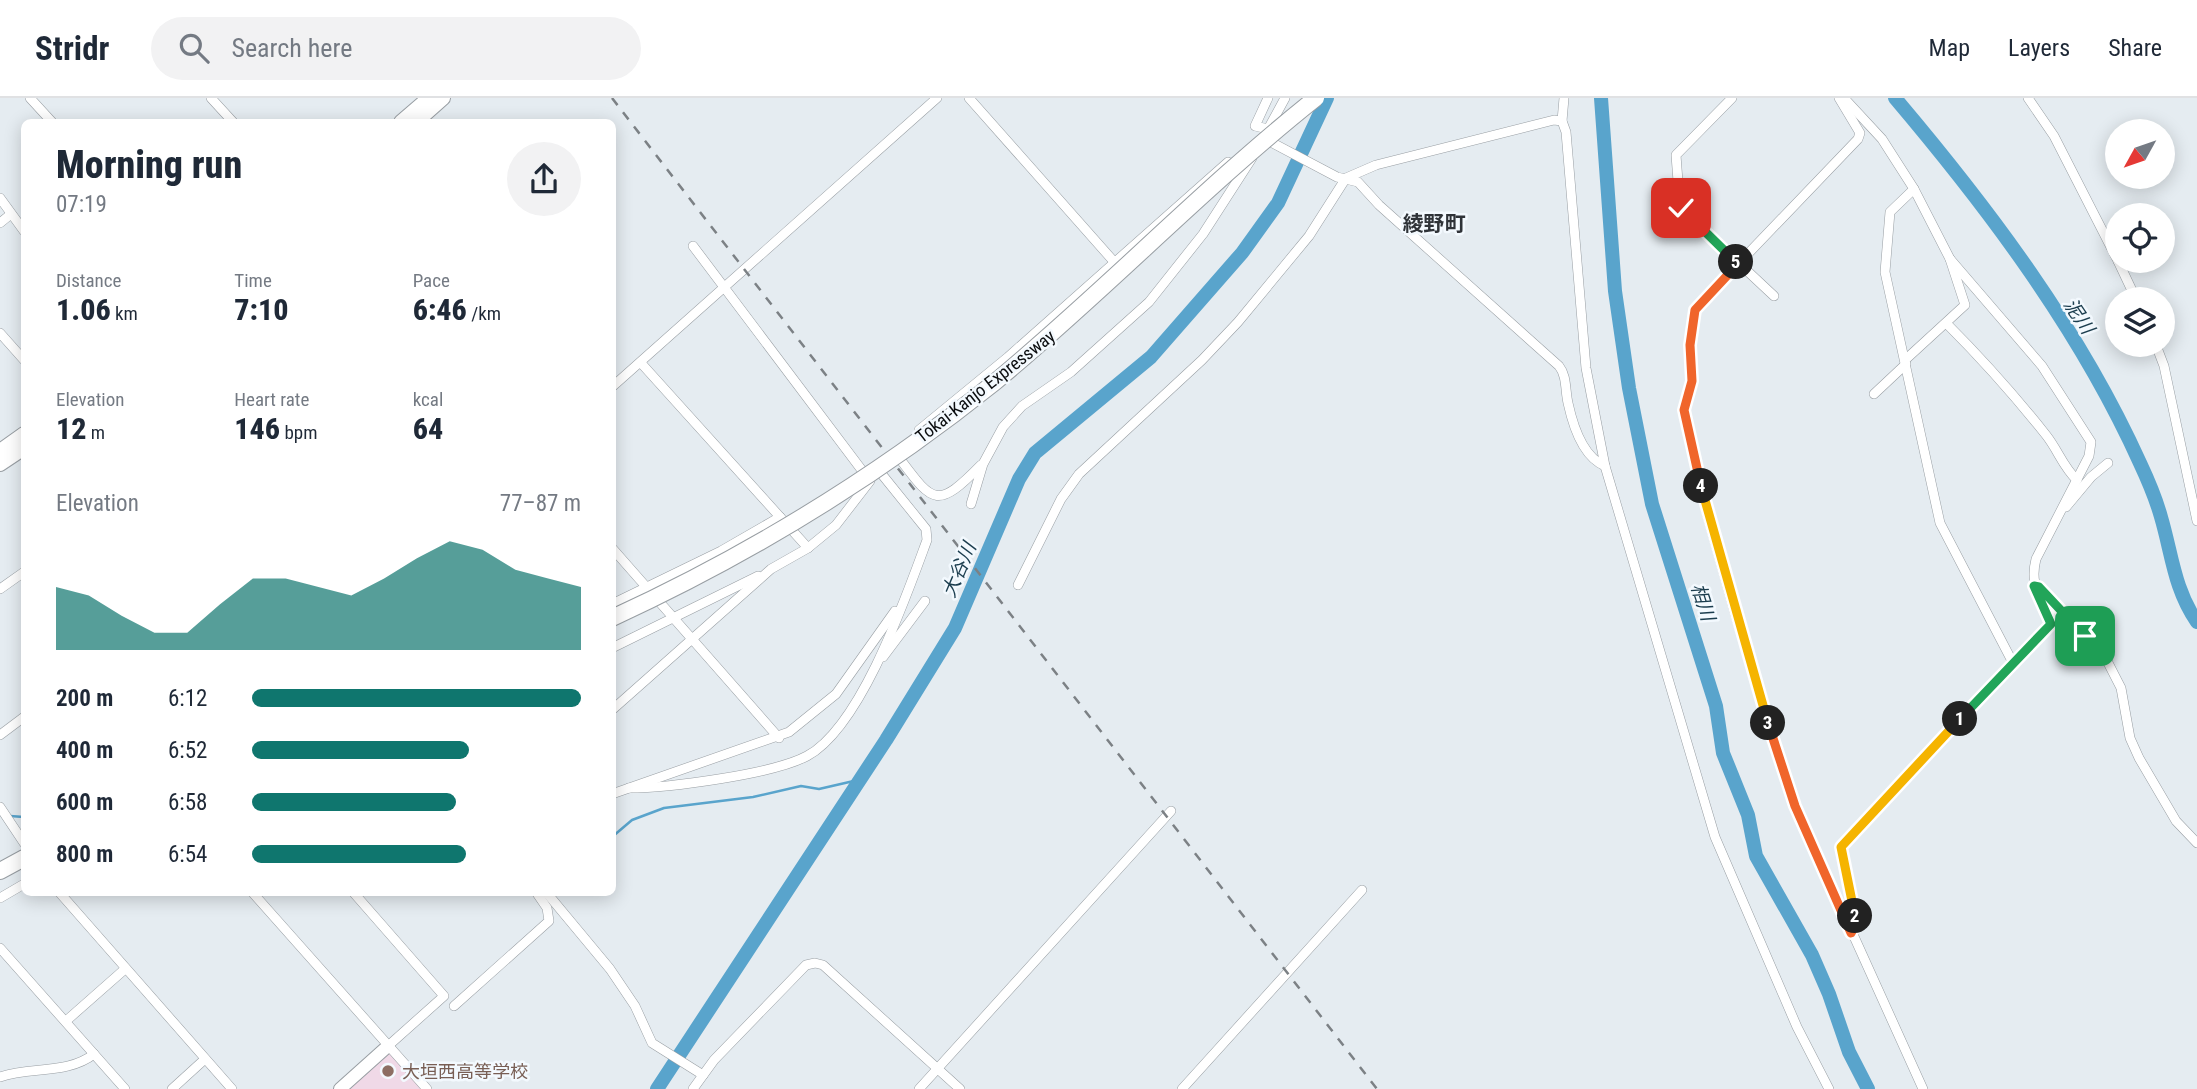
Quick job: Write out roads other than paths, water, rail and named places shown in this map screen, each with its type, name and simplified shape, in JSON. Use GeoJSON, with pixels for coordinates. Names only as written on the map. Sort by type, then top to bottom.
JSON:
{"type":"FeatureCollection","features":[{"type":"Feature","properties":{"kind":"highway","name":"Tokai-Kanjo Expressway"},"geometry":{"type":"LineString","coordinates":[[616,616],[755,545],[863,478],[934,428],[1059,327],[1245,158],[1317,98]]}},
{"type":"Feature","properties":{"kind":"highway"},"geometry":{"type":"LineString","coordinates":[[0,871],[21,860]]}},
{"type":"Feature","properties":{"kind":"main road"},"geometry":{"type":"LineString","coordinates":[[404,119],[429,98]]}},
{"type":"Feature","properties":{"kind":"main road"},"geometry":{"type":"LineString","coordinates":[[419,119],[443,98]]}},
{"type":"Feature","properties":{"kind":"main road"},"geometry":{"type":"LineString","coordinates":[[0,451],[21,437]]}},
{"type":"Feature","properties":{"kind":"main road"},"geometry":{"type":"LineString","coordinates":[[0,464],[21,450]]}},
{"type":"Feature","properties":{"kind":"street"},"geometry":{"type":"LineString","coordinates":[[30,98],[49,119]]}},
{"type":"Feature","properties":{"kind":"street"},"geometry":{"type":"LineString","coordinates":[[211,98],[230,119]]}},
{"type":"Feature","properties":{"kind":"street"},"geometry":{"type":"LineString","coordinates":[[616,384],[937,98]]}},
{"type":"Feature","properties":{"kind":"street"},"geometry":{"type":"LineString","coordinates":[[969,98],[1126,276]]}},
{"type":"Feature","properties":{"kind":"street"},"geometry":{"type":"LineString","coordinates":[[1268,98],[1255,126],[1266,138],[1342,177],[1358,182],[1379,205],[1559,366],[1564,373],[1568,405],[1586,450],[1592,461],[1605,466]]}},
{"type":"Feature","properties":{"kind":"street"},"geometry":{"type":"LineString","coordinates":[[971,504],[983,464],[1003,427],[1022,406],[1071,372],[1149,302],[1177,270],[1266,138],[1285,98]]}},
{"type":"Feature","properties":{"kind":"street"},"geometry":{"type":"LineString","coordinates":[[1564,98],[1562,121],[1566,132],[1586,368],[1605,466],[1715,837],[1797,1027],[1829,1089]]}},
{"type":"Feature","properties":{"kind":"street"},"geometry":{"type":"LineString","coordinates":[[1732,98],[1676,155],[1681,208],[1774,296]]}},
{"type":"Feature","properties":{"kind":"street"},"geometry":{"type":"LineString","coordinates":[[1842,98],[1860,134],[1858,139],[1695,310],[1690,345],[1692,381],[1684,410],[1707,513],[1784,779],[1923,1089]]}},
{"type":"Feature","properties":{"kind":"street"},"geometry":{"type":"LineString","coordinates":[[1842,98],[1882,139],[1914,189],[1950,259],[1965,305],[1874,394]]}},
{"type":"Feature","properties":{"kind":"street"},"geometry":{"type":"LineString","coordinates":[[2028,98],[2054,136],[2105,236]]}},
{"type":"Feature","properties":{"kind":"street"},"geometry":{"type":"LineString","coordinates":[[1018,585],[1061,499],[1079,474],[1202,360],[1238,322],[1309,236],[1342,177],[1376,165],[1554,120],[1562,121]]}},
{"type":"Feature","properties":{"kind":"street"},"geometry":{"type":"LineString","coordinates":[[616,646],[676,619],[808,548],[836,525],[870,481],[897,456],[910,438],[1008,358],[1222,167],[1251,144],[1266,138]]}},
{"type":"Feature","properties":{"kind":"street"},"geometry":{"type":"LineString","coordinates":[[1914,189],[1890,212],[1884,256],[1885,272],[1940,523],[2013,663]]}},
{"type":"Feature","properties":{"kind":"street"},"geometry":{"type":"LineString","coordinates":[[0,198],[21,227]]}},
{"type":"Feature","properties":{"kind":"street"},"geometry":{"type":"LineString","coordinates":[[0,223],[11,214]]}},
{"type":"Feature","properties":{"kind":"street"},"geometry":{"type":"LineString","coordinates":[[693,246],[870,481]]}},
{"type":"Feature","properties":{"kind":"street"},"geometry":{"type":"LineString","coordinates":[[1851,933],[1856,924],[1841,847],[2051,624],[2034,586],[2035,559],[2077,480],[2090,449],[2091,442],[2083,428],[2042,366],[1950,259]]}},
{"type":"Feature","properties":{"kind":"street"},"geometry":{"type":"LineString","coordinates":[[1947,324],[2012,392],[2077,480]]}},
{"type":"Feature","properties":{"kind":"street"},"geometry":{"type":"LineString","coordinates":[[0,333],[21,357]]}},
{"type":"Feature","properties":{"kind":"street"},"geometry":{"type":"LineString","coordinates":[[2161,357],[2197,521]]}},
{"type":"Feature","properties":{"kind":"street"},"geometry":{"type":"LineString","coordinates":[[641,363],[808,548]]}},
{"type":"Feature","properties":{"kind":"street"},"geometry":{"type":"LineString","coordinates":[[897,456],[922,488],[934,497],[944,497],[956,491],[983,464]]}},
{"type":"Feature","properties":{"kind":"street"},"geometry":{"type":"LineString","coordinates":[[2059,512],[2108,463]]}},
{"type":"Feature","properties":{"kind":"street"},"geometry":{"type":"LineString","coordinates":[[873,669],[905,599],[927,540],[926,529],[880,472]]}},
{"type":"Feature","properties":{"kind":"street"},"geometry":{"type":"LineString","coordinates":[[616,602],[649,588],[780,517]]}},
{"type":"Feature","properties":{"kind":"street"},"geometry":{"type":"LineString","coordinates":[[616,552],[779,738]]}},
{"type":"Feature","properties":{"kind":"street"},"geometry":{"type":"LineString","coordinates":[[616,706],[771,569]]}},
{"type":"Feature","properties":{"kind":"street"},"geometry":{"type":"LineString","coordinates":[[0,589],[21,574]]}},
{"type":"Feature","properties":{"kind":"street"},"geometry":{"type":"LineString","coordinates":[[2034,586],[2039,587],[2102,651],[2121,688],[2128,727],[2139,758],[2176,821],[2197,843]]}},
{"type":"Feature","properties":{"kind":"street"},"geometry":{"type":"LineString","coordinates":[[616,793],[779,738],[835,694],[905,599]]}},
{"type":"Feature","properties":{"kind":"street"},"geometry":{"type":"LineString","coordinates":[[629,788],[679,785],[782,765],[807,756],[830,738],[873,669],[925,601]]}},
{"type":"Feature","properties":{"kind":"street"},"geometry":{"type":"LineString","coordinates":[[0,735],[21,719]]}},
{"type":"Feature","properties":{"kind":"street"},"geometry":{"type":"LineString","coordinates":[[0,807],[21,839]]}},
{"type":"Feature","properties":{"kind":"street"},"geometry":{"type":"LineString","coordinates":[[919,1089],[1171,811]]}},
{"type":"Feature","properties":{"kind":"street"},"geometry":{"type":"LineString","coordinates":[[0,898],[21,886]]}},
{"type":"Feature","properties":{"kind":"street"},"geometry":{"type":"LineString","coordinates":[[1182,1089],[1362,890]]}},
{"type":"Feature","properties":{"kind":"street"},"geometry":{"type":"LineString","coordinates":[[62,896],[232,1089]]}},
{"type":"Feature","properties":{"kind":"street"},"geometry":{"type":"LineString","coordinates":[[256,896],[427,1089]]}},
{"type":"Feature","properties":{"kind":"street"},"geometry":{"type":"LineString","coordinates":[[340,1089],[444,996],[356,896]]}},
{"type":"Feature","properties":{"kind":"street"},"geometry":{"type":"LineString","coordinates":[[454,1006],[549,921],[547,908],[539,896]]}},
{"type":"Feature","properties":{"kind":"street"},"geometry":{"type":"LineString","coordinates":[[549,896],[610,969],[635,1006],[652,1043],[699,1072]]}},
{"type":"Feature","properties":{"kind":"street"},"geometry":{"type":"LineString","coordinates":[[2,953],[125,1089]]}},
{"type":"Feature","properties":{"kind":"street"},"geometry":{"type":"LineString","coordinates":[[693,1089],[699,1072],[806,965],[814,962],[823,965],[960,1089]]}},
{"type":"Feature","properties":{"kind":"street"},"geometry":{"type":"LineString","coordinates":[[66,1021],[125,969]]}},
{"type":"Feature","properties":{"kind":"street"},"geometry":{"type":"LineString","coordinates":[[0,1077],[23,1071],[50,1071],[94,1054]]}},
{"type":"Feature","properties":{"kind":"street"},"geometry":{"type":"LineString","coordinates":[[172,1089],[205,1059]]}},
{"type":"Feature","properties":{"kind":"waterway","name":"大谷川"},"geometry":{"type":"LineString","coordinates":[[657,1089],[886,740],[955,628],[1019,479],[1035,453],[1151,357],[1242,253],[1278,203],[1327,98]]}},
{"type":"Feature","properties":{"kind":"waterway","name":"相川"},"geometry":{"type":"LineString","coordinates":[[1601,98],[1615,291],[1629,388],[1652,504],[1716,706],[1723,753],[1748,815],[1756,856],[1812,955],[1849,1052],[1868,1089]]}},
{"type":"Feature","properties":{"kind":"waterway","name":"泥川"},"geometry":{"type":"LineString","coordinates":[[1895,98],[1998,227],[2090,365],[2149,483],[2157,503],[2178,584],[2197,622]]}},
{"type":"Feature","properties":{"kind":"waterway"},"geometry":{"type":"LineString","coordinates":[[616,834],[632,820],[664,808],[753,797],[801,786],[819,789],[858,780]]}},
{"type":"Feature","properties":{"kind":"waterway"},"geometry":{"type":"LineString","coordinates":[[10,816],[21,817]]}},
{"type":"Feature","properties":{"kind":"railway"},"geometry":{"type":"LineString","coordinates":[[612,98],[1377,1089]]}},
{"type":"Feature","properties":{"kind":"place","name":"大垣西高等学校"},"geometry":{"type":"Point","coordinates":[388,1071]}},
{"type":"Feature","properties":{"kind":"district","name":"綾野町"},"geometry":{"type":"Point","coordinates":[1434,224]}}]}
